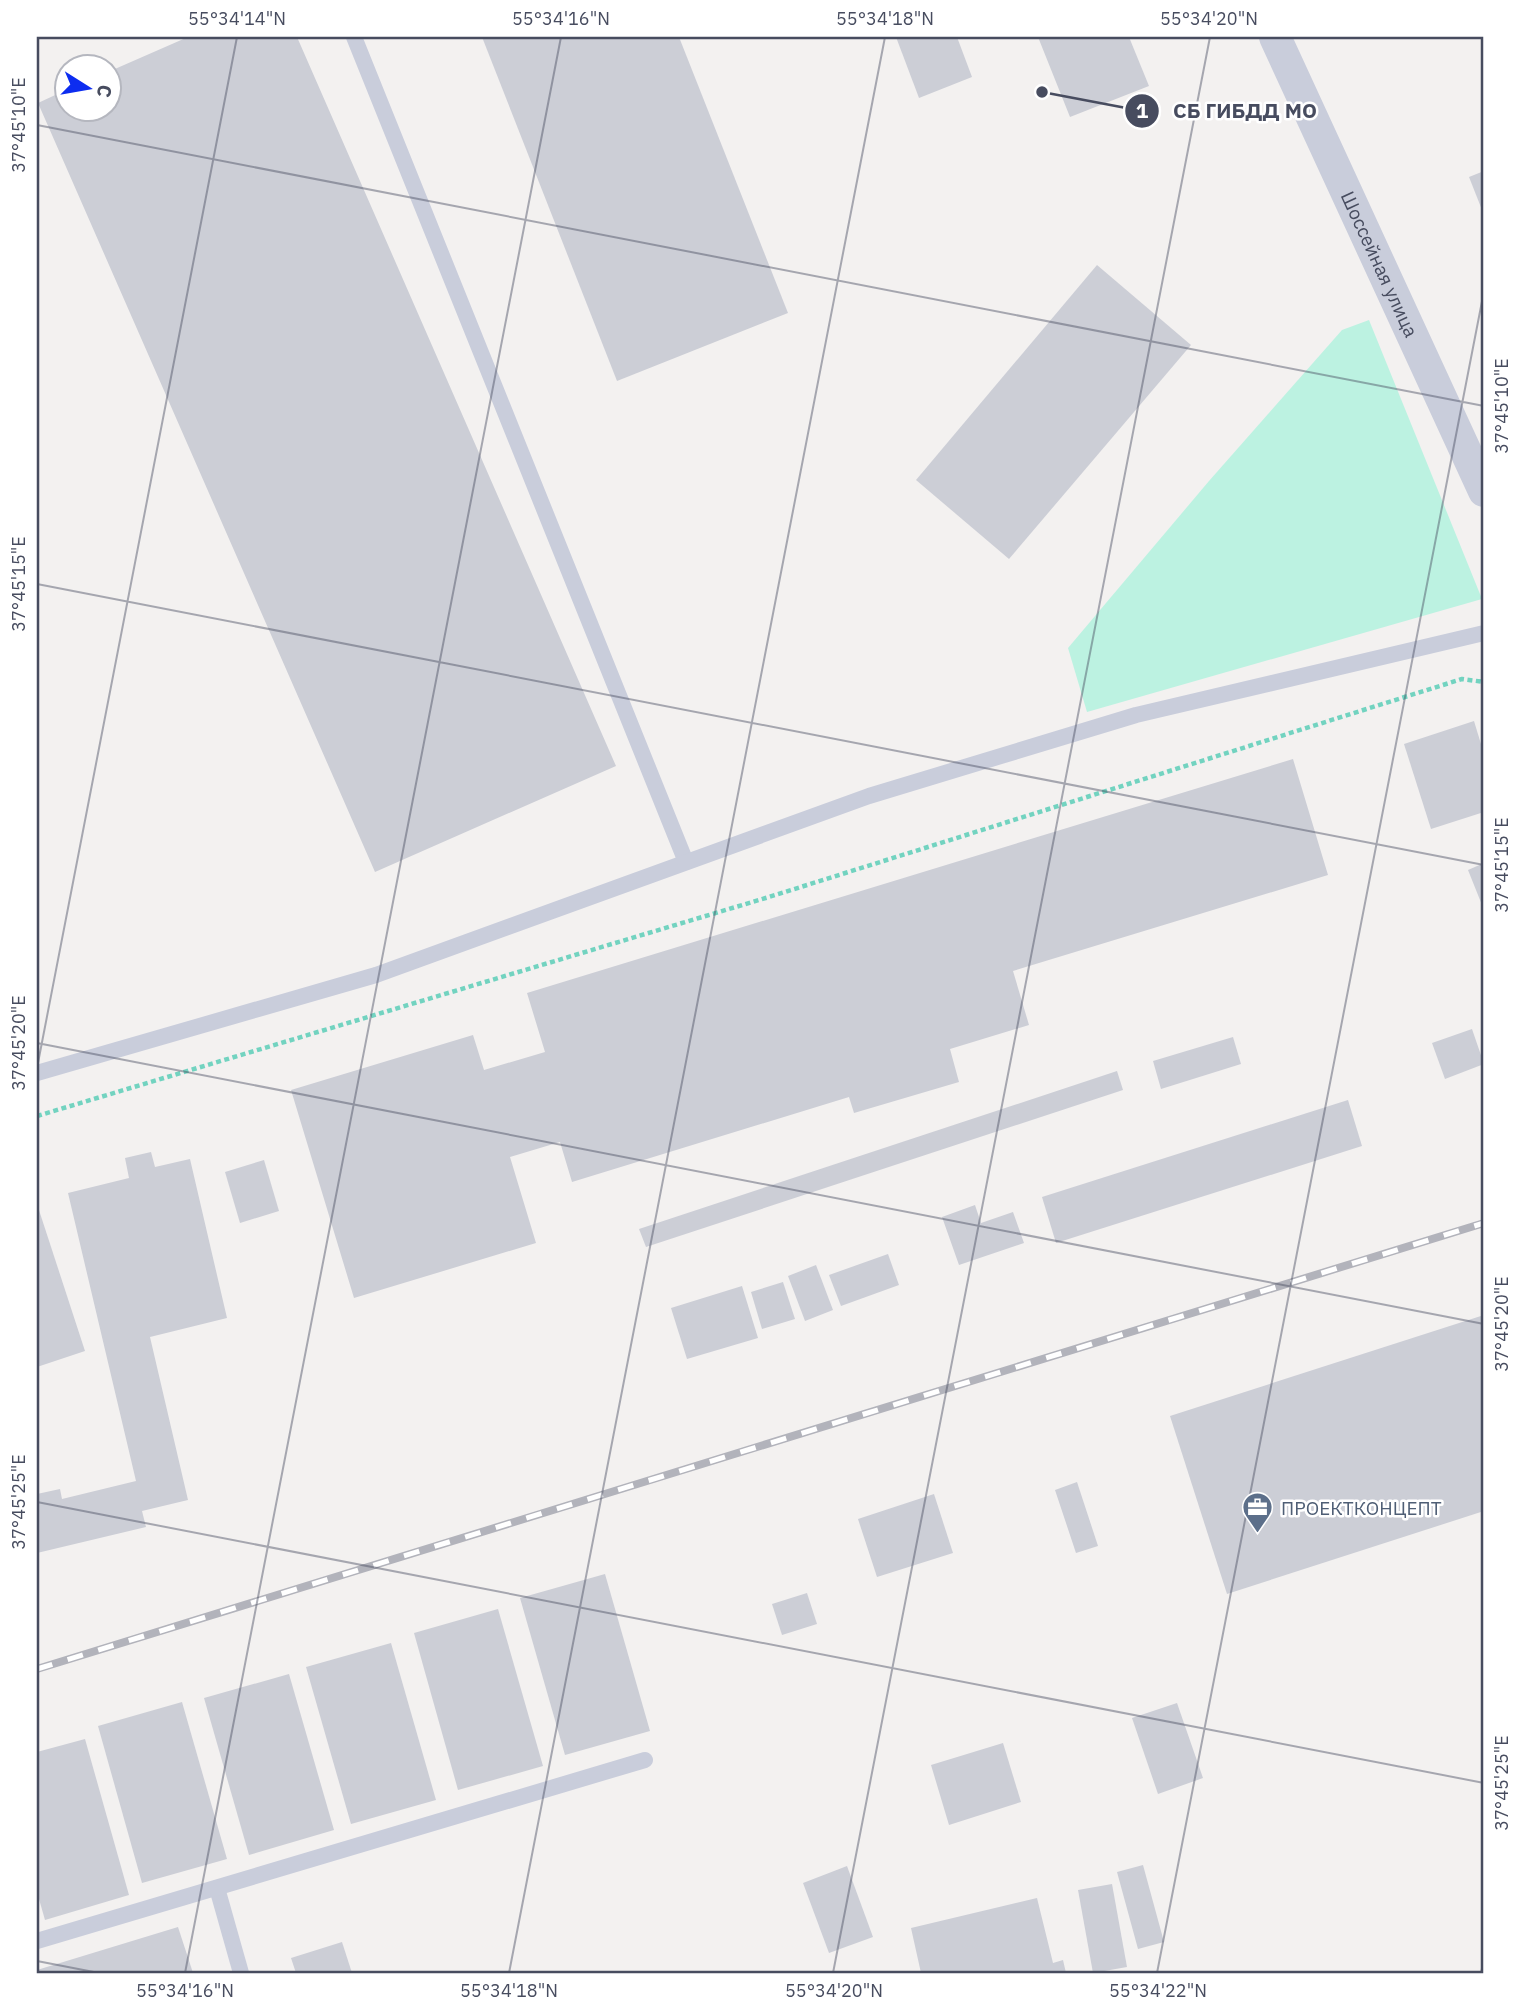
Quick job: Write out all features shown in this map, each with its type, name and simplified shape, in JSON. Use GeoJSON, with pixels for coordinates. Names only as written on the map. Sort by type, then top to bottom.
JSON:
{"type":"FeatureCollection","features":[{"type":"Feature","properties":{"kind":"street","name":"Шоссейная улица"},"geometry":{"type":"LineString","coordinates":[[1275,37],[1484,491]]}},
{"type":"Feature","properties":{"kind":"lane"},"geometry":{"type":"LineString","coordinates":[[354,37],[686,862]]}},
{"type":"Feature","properties":{"kind":"lane"},"geometry":{"type":"LineString","coordinates":[[37,1073],[376,975],[869,796],[1136,715],[1484,633]]}},
{"type":"Feature","properties":{"kind":"lane"},"geometry":{"type":"LineString","coordinates":[[37,1941],[645,1760]]}},
{"type":"Feature","properties":{"kind":"lane"},"geometry":{"type":"LineString","coordinates":[[217,1888],[241,1973]]}},
{"type":"Feature","properties":{"kind":"path"},"geometry":{"type":"LineString","coordinates":[[37,1116],[769,897],[1462,679],[1484,681]]}},
{"type":"Feature","properties":{"kind":"green space"},"geometry":{"type":"Polygon","coordinates":[[[1369,320],[1482,599],[1087,712],[1068,648],[1209,481],[1342,330],[1369,320]]]}},
{"type":"Feature","properties":{"kind":"building"},"geometry":{"type":"Polygon","coordinates":[[[188,37],[297,37],[616,766],[375,872],[38,103],[52,96],[52,122],[122,122],[122,66],[188,37]]]}},
{"type":"Feature","properties":{"kind":"building"},"geometry":{"type":"Polygon","coordinates":[[[482,37],[679,37],[788,313],[617,381],[482,37]]]}},
{"type":"Feature","properties":{"kind":"building"},"geometry":{"type":"Polygon","coordinates":[[[896,37],[957,37],[972,77],[919,98],[896,37]]]}},
{"type":"Feature","properties":{"kind":"building"},"geometry":{"type":"Polygon","coordinates":[[[1038,37],[1129,37],[1149,86],[1070,117],[1038,37]]]}},
{"type":"Feature","properties":{"kind":"building"},"geometry":{"type":"Polygon","coordinates":[[[1484,171],[1484,215],[1469,177],[1484,171]]]}},
{"type":"Feature","properties":{"kind":"building"},"geometry":{"type":"Polygon","coordinates":[[[1097,265],[1191,345],[1009,559],[916,480],[1097,265]]]}},
{"type":"Feature","properties":{"kind":"building"},"geometry":{"type":"Polygon","coordinates":[[[1474,721],[1484,754],[1484,812],[1431,829],[1404,744],[1474,721]]]}},
{"type":"Feature","properties":{"kind":"building"},"geometry":{"type":"Polygon","coordinates":[[[1293,759],[1328,875],[1013,971],[1029,1025],[950,1049],[959,1082],[854,1113],[849,1097],[572,1182],[560,1142],[510,1157],[536,1243],[354,1298],[291,1090],[473,1035],[484,1070],[545,1052],[527,993],[1293,759]]]}},
{"type":"Feature","properties":{"kind":"building"},"geometry":{"type":"Polygon","coordinates":[[[1484,863],[1484,910],[1468,870],[1484,863]]]}},
{"type":"Feature","properties":{"kind":"building"},"geometry":{"type":"Polygon","coordinates":[[[1472,1029],[1484,1064],[1445,1079],[1432,1043],[1472,1029]]]}},
{"type":"Feature","properties":{"kind":"building"},"geometry":{"type":"Polygon","coordinates":[[[1233,1037],[1241,1064],[1161,1089],[1153,1061],[1233,1037]]]}},
{"type":"Feature","properties":{"kind":"building"},"geometry":{"type":"Polygon","coordinates":[[[1117,1071],[1123,1090],[646,1247],[639,1229],[1117,1071]]]}},
{"type":"Feature","properties":{"kind":"building"},"geometry":{"type":"Polygon","coordinates":[[[1348,1100],[1362,1146],[1056,1243],[1042,1197],[1348,1100]]]}},
{"type":"Feature","properties":{"kind":"building"},"geometry":{"type":"Polygon","coordinates":[[[151,1152],[155,1167],[190,1159],[227,1318],[150,1337],[188,1500],[142,1511],[146,1527],[37,1553],[37,1494],[60,1489],[62,1499],[136,1481],[68,1193],[129,1178],[125,1158],[151,1152]]]}},
{"type":"Feature","properties":{"kind":"building"},"geometry":{"type":"Polygon","coordinates":[[[264,1160],[279,1211],[240,1223],[225,1172],[264,1160]]]}},
{"type":"Feature","properties":{"kind":"building"},"geometry":{"type":"Polygon","coordinates":[[[37,1204],[85,1351],[37,1367],[37,1204]]]}},
{"type":"Feature","properties":{"kind":"building"},"geometry":{"type":"Polygon","coordinates":[[[975,1205],[981,1223],[1013,1212],[1024,1243],[959,1265],[942,1217],[975,1205]]]}},
{"type":"Feature","properties":{"kind":"building"},"geometry":{"type":"Polygon","coordinates":[[[888,1254],[899,1285],[841,1306],[829,1275],[888,1254]]]}},
{"type":"Feature","properties":{"kind":"building"},"geometry":{"type":"Polygon","coordinates":[[[816,1265],[833,1310],[805,1321],[788,1276],[816,1265]]]}},
{"type":"Feature","properties":{"kind":"building"},"geometry":{"type":"Polygon","coordinates":[[[783,1282],[795,1319],[762,1329],[751,1292],[783,1282]]]}},
{"type":"Feature","properties":{"kind":"building"},"geometry":{"type":"Polygon","coordinates":[[[742,1286],[758,1338],[687,1359],[671,1308],[742,1286]]]}},
{"type":"Feature","properties":{"kind":"building"},"geometry":{"type":"Polygon","coordinates":[[[1484,1315],[1484,1511],[1227,1594],[1170,1416],[1484,1315]]]}},
{"type":"Feature","properties":{"kind":"building"},"geometry":{"type":"Polygon","coordinates":[[[1077,1482],[1098,1546],[1076,1553],[1055,1490],[1077,1482]]]}},
{"type":"Feature","properties":{"kind":"building"},"geometry":{"type":"Polygon","coordinates":[[[934,1494],[953,1553],[877,1577],[858,1519],[934,1494]]]}},
{"type":"Feature","properties":{"kind":"building"},"geometry":{"type":"Polygon","coordinates":[[[605,1574],[650,1731],[565,1755],[520,1598],[605,1574]]]}},
{"type":"Feature","properties":{"kind":"building"},"geometry":{"type":"Polygon","coordinates":[[[807,1593],[817,1624],[782,1635],[772,1604],[807,1593]]]}},
{"type":"Feature","properties":{"kind":"building"},"geometry":{"type":"Polygon","coordinates":[[[498,1609],[543,1766],[458,1790],[414,1633],[498,1609]]]}},
{"type":"Feature","properties":{"kind":"building"},"geometry":{"type":"Polygon","coordinates":[[[391,1643],[436,1800],[351,1824],[306,1667],[391,1643]]]}},
{"type":"Feature","properties":{"kind":"building"},"geometry":{"type":"Polygon","coordinates":[[[289,1674],[334,1830],[249,1855],[204,1698],[289,1674]]]}},
{"type":"Feature","properties":{"kind":"building"},"geometry":{"type":"Polygon","coordinates":[[[182,1702],[227,1859],[142,1883],[98,1726],[182,1702]]]}},
{"type":"Feature","properties":{"kind":"building"},"geometry":{"type":"Polygon","coordinates":[[[1177,1703],[1203,1778],[1158,1794],[1132,1718],[1177,1703]]]}},
{"type":"Feature","properties":{"kind":"building"},"geometry":{"type":"Polygon","coordinates":[[[85,1739],[129,1895],[45,1920],[37,1892],[37,1752],[85,1739]]]}},
{"type":"Feature","properties":{"kind":"building"},"geometry":{"type":"Polygon","coordinates":[[[1003,1743],[1021,1802],[949,1825],[931,1765],[1003,1743]]]}},
{"type":"Feature","properties":{"kind":"building"},"geometry":{"type":"Polygon","coordinates":[[[1143,1865],[1164,1942],[1138,1949],[1117,1872],[1143,1865]]]}},
{"type":"Feature","properties":{"kind":"building"},"geometry":{"type":"Polygon","coordinates":[[[847,1866],[873,1937],[829,1953],[803,1883],[847,1866]]]}},
{"type":"Feature","properties":{"kind":"building"},"geometry":{"type":"Polygon","coordinates":[[[1112,1884],[1127,1967],[1093,1973],[1078,1890],[1112,1884]]]}},
{"type":"Feature","properties":{"kind":"building"},"geometry":{"type":"Polygon","coordinates":[[[1037,1898],[1053,1963],[1063,1960],[1066,1973],[921,1973],[911,1928],[1037,1898]]]}},
{"type":"Feature","properties":{"kind":"building"},"geometry":{"type":"Polygon","coordinates":[[[178,1927],[193,1973],[37,1973],[37,1970],[178,1927]]]}},
{"type":"Feature","properties":{"kind":"building"},"geometry":{"type":"Polygon","coordinates":[[[342,1942],[352,1973],[296,1973],[291,1958],[342,1942]]]}},
{"type":"Feature","properties":{"kind":"railway"},"geometry":{"type":"LineString","coordinates":[[37,1669],[1484,1223]]}},
{"type":"Feature","properties":{"kind":"place","name":"СБ ГИБДД МО"},"geometry":{"type":"Point","coordinates":[1042,92]}},
{"type":"Feature","properties":{"kind":"place","name":"ПРОЕКТКОНЦЕПТ"},"geometry":{"type":"Point","coordinates":[1258,1535]}}]}
